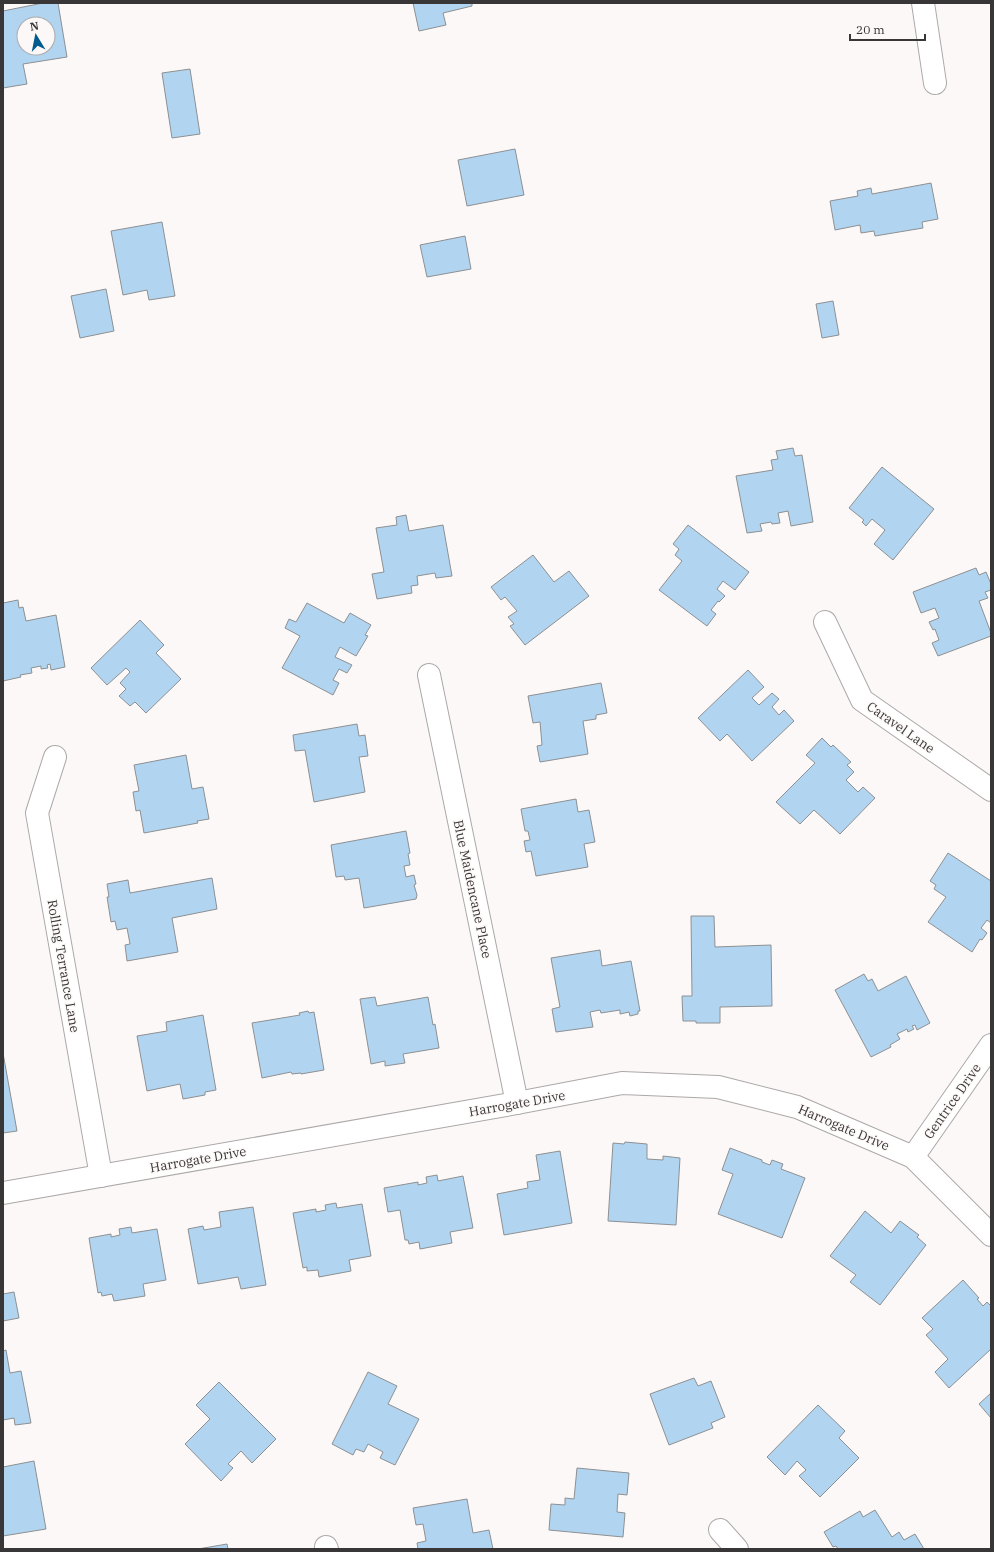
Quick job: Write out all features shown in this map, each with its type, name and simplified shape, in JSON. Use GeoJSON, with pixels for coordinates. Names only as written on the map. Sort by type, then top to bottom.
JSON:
{"type":"FeatureCollection","features":[{"type":"Feature","properties":{"kind":"street"},"geometry":{"type":"LineString","coordinates":[[923,3],[935,83]]}},
{"type":"Feature","properties":{"kind":"street","name":"Caravel Lane"},"geometry":{"type":"LineString","coordinates":[[825,622],[862,700],[991,790]]}},
{"type":"Feature","properties":{"kind":"street","name":"Blue Maidencane Place"},"geometry":{"type":"LineString","coordinates":[[429,675],[517,1103]]}},
{"type":"Feature","properties":{"kind":"street","name":"Rolling Terrance Lane"},"geometry":{"type":"LineString","coordinates":[[55,757],[37,813],[101,1176]]}},
{"type":"Feature","properties":{"kind":"street","name":"Gentrice Drive"},"geometry":{"type":"LineString","coordinates":[[913,1157],[991,1045]]}},
{"type":"Feature","properties":{"kind":"street","name":"Harrogate Drive"},"geometry":{"type":"LineString","coordinates":[[3,1193],[517,1103],[622,1083],[718,1087],[797,1107],[913,1157],[991,1235]]}},
{"type":"Feature","properties":{"kind":"street"},"geometry":{"type":"LineString","coordinates":[[720,1530],[737,1549]]}},
{"type":"Feature","properties":{"kind":"building"},"geometry":{"type":"Polygon","coordinates":[[[43,3],[58,3],[67,57],[23,64],[27,84],[3,88],[3,11],[43,3]]]}},
{"type":"Feature","properties":{"kind":"building"},"geometry":{"type":"Polygon","coordinates":[[[413,3],[472,3],[472,6],[443,13],[446,25],[419,31],[413,3]]]}},
{"type":"Feature","properties":{"kind":"building"},"geometry":{"type":"Polygon","coordinates":[[[190,69],[200,134],[172,138],[162,73],[190,69]]]}},
{"type":"Feature","properties":{"kind":"building"},"geometry":{"type":"Polygon","coordinates":[[[515,149],[524,195],[467,206],[458,160],[515,149]]]}},
{"type":"Feature","properties":{"kind":"building"},"geometry":{"type":"Polygon","coordinates":[[[931,183],[938,219],[922,222],[923,228],[875,236],[874,231],[861,233],[860,225],[835,230],[830,201],[858,196],[857,191],[871,188],[872,194],[931,183]]]}},
{"type":"Feature","properties":{"kind":"building"},"geometry":{"type":"Polygon","coordinates":[[[162,222],[175,296],[149,300],[147,290],[123,295],[111,231],[162,222]]]}},
{"type":"Feature","properties":{"kind":"building"},"geometry":{"type":"Polygon","coordinates":[[[465,236],[471,269],[427,277],[420,245],[465,236]]]}},
{"type":"Feature","properties":{"kind":"building"},"geometry":{"type":"Polygon","coordinates":[[[106,289],[114,331],[80,338],[71,296],[106,289]]]}},
{"type":"Feature","properties":{"kind":"building"},"geometry":{"type":"Polygon","coordinates":[[[833,301],[839,335],[822,338],[816,304],[833,301]]]}},
{"type":"Feature","properties":{"kind":"building"},"geometry":{"type":"Polygon","coordinates":[[[793,448],[795,456],[802,455],[813,522],[791,526],[788,511],[778,513],[780,523],[772,524],[771,522],[760,524],[762,531],[747,533],[736,476],[773,470],[771,460],[778,459],[776,451],[793,448]]]}},
{"type":"Feature","properties":{"kind":"building"},"geometry":{"type":"Polygon","coordinates":[[[882,467],[934,509],[893,560],[874,544],[885,530],[872,519],[866,526],[862,522],[864,520],[849,508],[882,467]]]}},
{"type":"Feature","properties":{"kind":"building"},"geometry":{"type":"Polygon","coordinates":[[[406,515],[409,531],[443,525],[452,576],[436,578],[435,573],[417,576],[418,585],[411,586],[412,593],[377,599],[372,574],[384,572],[376,528],[397,525],[396,517],[406,515]]]}},
{"type":"Feature","properties":{"kind":"building"},"geometry":{"type":"Polygon","coordinates":[[[688,525],[749,572],[735,590],[723,581],[717,589],[725,596],[719,602],[718,601],[711,610],[716,614],[707,626],[659,590],[682,561],[675,555],[679,549],[673,544],[688,525]]]}},
{"type":"Feature","properties":{"kind":"building"},"geometry":{"type":"Polygon","coordinates":[[[533,555],[554,582],[569,571],[589,596],[525,645],[510,626],[514,624],[508,617],[517,611],[505,597],[501,600],[491,587],[533,555]]]}},
{"type":"Feature","properties":{"kind":"building"},"geometry":{"type":"Polygon","coordinates":[[[976,568],[979,575],[986,572],[991,584],[991,590],[985,592],[988,598],[979,601],[991,636],[938,656],[932,643],[939,640],[935,629],[933,630],[929,622],[939,618],[935,608],[921,613],[913,592],[976,568]]]}},
{"type":"Feature","properties":{"kind":"building"},"geometry":{"type":"Polygon","coordinates":[[[18,600],[19,608],[23,607],[26,621],[56,615],[65,667],[51,670],[50,664],[47,665],[48,668],[41,669],[41,666],[31,668],[32,673],[20,675],[21,677],[3,681],[3,603],[18,600]]]}},
{"type":"Feature","properties":{"kind":"building"},"geometry":{"type":"Polygon","coordinates":[[[307,603],[344,623],[350,613],[371,625],[365,635],[368,636],[356,656],[340,647],[335,657],[352,665],[347,673],[339,669],[333,680],[339,683],[333,695],[282,668],[300,636],[285,628],[289,619],[296,622],[307,603]]]}},
{"type":"Feature","properties":{"kind":"building"},"geometry":{"type":"Polygon","coordinates":[[[140,620],[164,645],[156,653],[181,679],[146,713],[135,702],[130,706],[119,696],[126,689],[120,683],[130,672],[126,668],[107,685],[91,668],[140,620]]]}},
{"type":"Feature","properties":{"kind":"building"},"geometry":{"type":"Polygon","coordinates":[[[748,670],[764,687],[752,698],[759,705],[772,693],[779,699],[772,707],[779,715],[784,710],[794,721],[752,761],[727,734],[720,741],[698,718],[748,670]]]}},
{"type":"Feature","properties":{"kind":"building"},"geometry":{"type":"Polygon","coordinates":[[[601,683],[607,713],[596,715],[596,719],[583,721],[588,754],[540,762],[537,746],[542,745],[540,722],[533,723],[528,696],[601,683]]]}},
{"type":"Feature","properties":{"kind":"building"},"geometry":{"type":"Polygon","coordinates":[[[357,724],[359,736],[365,735],[368,756],[359,757],[365,792],[314,802],[305,750],[295,751],[293,735],[357,724]]]}},
{"type":"Feature","properties":{"kind":"building"},"geometry":{"type":"Polygon","coordinates":[[[822,738],[831,747],[833,745],[851,762],[847,765],[854,772],[846,780],[858,792],[863,787],[875,798],[840,834],[814,810],[800,824],[776,802],[815,763],[806,755],[822,738]]]}},
{"type":"Feature","properties":{"kind":"building"},"geometry":{"type":"Polygon","coordinates":[[[186,755],[192,789],[203,787],[209,819],[197,821],[198,823],[144,833],[140,810],[136,811],[133,792],[139,791],[134,765],[186,755]]]}},
{"type":"Feature","properties":{"kind":"building"},"geometry":{"type":"Polygon","coordinates":[[[576,799],[578,812],[589,810],[595,842],[584,844],[588,867],[536,876],[531,851],[526,852],[524,841],[530,840],[528,831],[525,831],[521,809],[576,799]]]}},
{"type":"Feature","properties":{"kind":"building"},"geometry":{"type":"Polygon","coordinates":[[[406,831],[410,853],[408,854],[410,865],[404,866],[406,877],[414,875],[416,884],[414,885],[417,895],[416,899],[364,908],[359,878],[345,880],[344,876],[336,877],[331,845],[406,831]]]}},
{"type":"Feature","properties":{"kind":"building"},"geometry":{"type":"Polygon","coordinates":[[[948,853],[991,881],[991,923],[987,920],[981,928],[987,933],[982,940],[980,939],[972,952],[928,922],[946,897],[934,889],[936,885],[930,881],[948,853]]]}},
{"type":"Feature","properties":{"kind":"building"},"geometry":{"type":"Polygon","coordinates":[[[212,878],[217,909],[172,918],[178,952],[127,961],[125,945],[130,944],[127,928],[117,930],[115,921],[111,922],[107,897],[109,897],[107,884],[128,880],[130,893],[212,878]]]}},
{"type":"Feature","properties":{"kind":"building"},"geometry":{"type":"Polygon","coordinates":[[[691,916],[714,916],[715,947],[771,945],[772,1006],[720,1007],[720,1023],[696,1023],[696,1021],[683,1021],[682,996],[692,996],[691,916]]]}},
{"type":"Feature","properties":{"kind":"building"},"geometry":{"type":"Polygon","coordinates":[[[600,950],[602,966],[631,961],[640,1011],[638,1011],[638,1014],[630,1016],[629,1012],[620,1014],[620,1010],[601,1013],[600,1010],[590,1012],[593,1027],[556,1032],[552,1009],[560,1007],[551,958],[600,950]]]}},
{"type":"Feature","properties":{"kind":"building"},"geometry":{"type":"Polygon","coordinates":[[[864,974],[868,981],[872,979],[878,991],[906,976],[930,1023],[917,1030],[915,1025],[912,1026],[914,1029],[908,1032],[907,1029],[897,1034],[900,1039],[890,1045],[891,1047],[871,1057],[835,990],[864,974]]]}},
{"type":"Feature","properties":{"kind":"building"},"geometry":{"type":"Polygon","coordinates":[[[375,997],[377,1006],[428,997],[439,1048],[403,1054],[405,1063],[385,1066],[385,1061],[371,1064],[360,999],[375,997]]]}},
{"type":"Feature","properties":{"kind":"building"},"geometry":{"type":"Polygon","coordinates":[[[308,1011],[309,1013],[314,1012],[324,1070],[301,1074],[292,1074],[291,1072],[262,1078],[252,1023],[300,1015],[299,1013],[308,1011]]]}},
{"type":"Feature","properties":{"kind":"building"},"geometry":{"type":"Polygon","coordinates":[[[203,1015],[216,1090],[205,1092],[205,1095],[183,1099],[180,1084],[147,1091],[137,1036],[167,1031],[166,1022],[203,1015]]]}},
{"type":"Feature","properties":{"kind":"building"},"geometry":{"type":"Polygon","coordinates":[[[3,1053],[17,1131],[3,1133],[3,1053]]]}},
{"type":"Feature","properties":{"kind":"building"},"geometry":{"type":"Polygon","coordinates":[[[625,1142],[647,1144],[647,1159],[663,1160],[663,1156],[680,1158],[676,1225],[608,1221],[613,1143],[624,1144],[625,1142]]]}},
{"type":"Feature","properties":{"kind":"building"},"geometry":{"type":"Polygon","coordinates":[[[730,1148],[762,1160],[762,1162],[770,1165],[772,1160],[783,1164],[781,1169],[805,1178],[782,1238],[718,1214],[733,1174],[722,1170],[730,1148]]]}},
{"type":"Feature","properties":{"kind":"building"},"geometry":{"type":"Polygon","coordinates":[[[560,1151],[572,1223],[504,1235],[497,1194],[528,1188],[527,1182],[540,1180],[536,1155],[560,1151]]]}},
{"type":"Feature","properties":{"kind":"building"},"geometry":{"type":"Polygon","coordinates":[[[437,1175],[438,1181],[463,1176],[473,1228],[450,1232],[452,1243],[420,1249],[419,1242],[409,1244],[408,1240],[405,1240],[400,1210],[388,1212],[384,1188],[418,1182],[418,1185],[427,1183],[426,1177],[437,1175]]]}},
{"type":"Feature","properties":{"kind":"building"},"geometry":{"type":"Polygon","coordinates":[[[336,1203],[337,1208],[362,1204],[371,1256],[349,1260],[351,1271],[319,1277],[318,1270],[307,1271],[307,1267],[303,1268],[293,1213],[316,1209],[316,1212],[326,1210],[325,1205],[336,1203]]]}},
{"type":"Feature","properties":{"kind":"building"},"geometry":{"type":"Polygon","coordinates":[[[253,1207],[266,1285],[241,1289],[238,1277],[198,1284],[188,1229],[203,1226],[204,1230],[221,1227],[219,1212],[253,1207]]]}},
{"type":"Feature","properties":{"kind":"building"},"geometry":{"type":"Polygon","coordinates":[[[865,1211],[891,1233],[900,1221],[919,1235],[917,1237],[926,1245],[880,1305],[850,1282],[856,1275],[830,1256],[865,1211]]]}},
{"type":"Feature","properties":{"kind":"building"},"geometry":{"type":"Polygon","coordinates":[[[131,1227],[132,1233],[157,1229],[166,1280],[143,1284],[145,1296],[114,1301],[112,1294],[102,1296],[101,1292],[98,1293],[89,1238],[111,1234],[111,1237],[120,1235],[119,1229],[131,1227]]]}},
{"type":"Feature","properties":{"kind":"building"},"geometry":{"type":"Polygon","coordinates":[[[963,1280],[979,1298],[977,1299],[983,1306],[987,1302],[991,1306],[991,1349],[949,1388],[935,1372],[948,1359],[926,1335],[933,1329],[922,1318],[963,1280]]]}},
{"type":"Feature","properties":{"kind":"building"},"geometry":{"type":"Polygon","coordinates":[[[14,1292],[19,1318],[3,1321],[3,1294],[14,1292]]]}},
{"type":"Feature","properties":{"kind":"building"},"geometry":{"type":"Polygon","coordinates":[[[6,1350],[10,1373],[21,1371],[31,1423],[15,1425],[14,1418],[3,1420],[3,1351],[6,1350]]]}},
{"type":"Feature","properties":{"kind":"building"},"geometry":{"type":"Polygon","coordinates":[[[368,1372],[397,1386],[388,1404],[419,1419],[395,1465],[380,1458],[383,1452],[368,1444],[364,1452],[356,1449],[353,1455],[332,1444],[368,1372]]]}},
{"type":"Feature","properties":{"kind":"building"},"geometry":{"type":"Polygon","coordinates":[[[694,1378],[698,1386],[711,1381],[725,1417],[711,1423],[713,1428],[669,1445],[650,1394],[694,1378]]]}},
{"type":"Feature","properties":{"kind":"building"},"geometry":{"type":"Polygon","coordinates":[[[219,1382],[276,1439],[252,1463],[241,1451],[228,1464],[233,1468],[221,1481],[185,1444],[210,1419],[196,1405],[219,1382]]]}},
{"type":"Feature","properties":{"kind":"building"},"geometry":{"type":"Polygon","coordinates":[[[991,1393],[991,1418],[979,1404],[991,1393]]]}},
{"type":"Feature","properties":{"kind":"building"},"geometry":{"type":"Polygon","coordinates":[[[818,1405],[845,1431],[839,1438],[859,1458],[820,1497],[799,1476],[806,1470],[797,1461],[785,1475],[767,1457],[818,1405]]]}},
{"type":"Feature","properties":{"kind":"building"},"geometry":{"type":"Polygon","coordinates":[[[34,1461],[46,1529],[3,1536],[3,1467],[34,1461]]]}},
{"type":"Feature","properties":{"kind":"building"},"geometry":{"type":"Polygon","coordinates":[[[577,1468],[629,1473],[627,1495],[618,1494],[617,1512],[625,1513],[623,1537],[549,1530],[551,1504],[565,1505],[565,1498],[574,1499],[577,1468]]]}},
{"type":"Feature","properties":{"kind":"building"},"geometry":{"type":"Polygon","coordinates":[[[467,1499],[473,1533],[489,1530],[493,1549],[418,1549],[417,1543],[426,1541],[423,1524],[416,1525],[413,1508],[467,1499]]]}},
{"type":"Feature","properties":{"kind":"building"},"geometry":{"type":"Polygon","coordinates":[[[875,1510],[892,1537],[899,1532],[904,1540],[915,1534],[924,1549],[838,1549],[836,1546],[833,1547],[824,1532],[860,1511],[863,1517],[875,1510]]]}},
{"type":"Feature","properties":{"kind":"building"},"geometry":{"type":"Polygon","coordinates":[[[227,1544],[228,1549],[198,1549],[227,1544]]]}}]}
